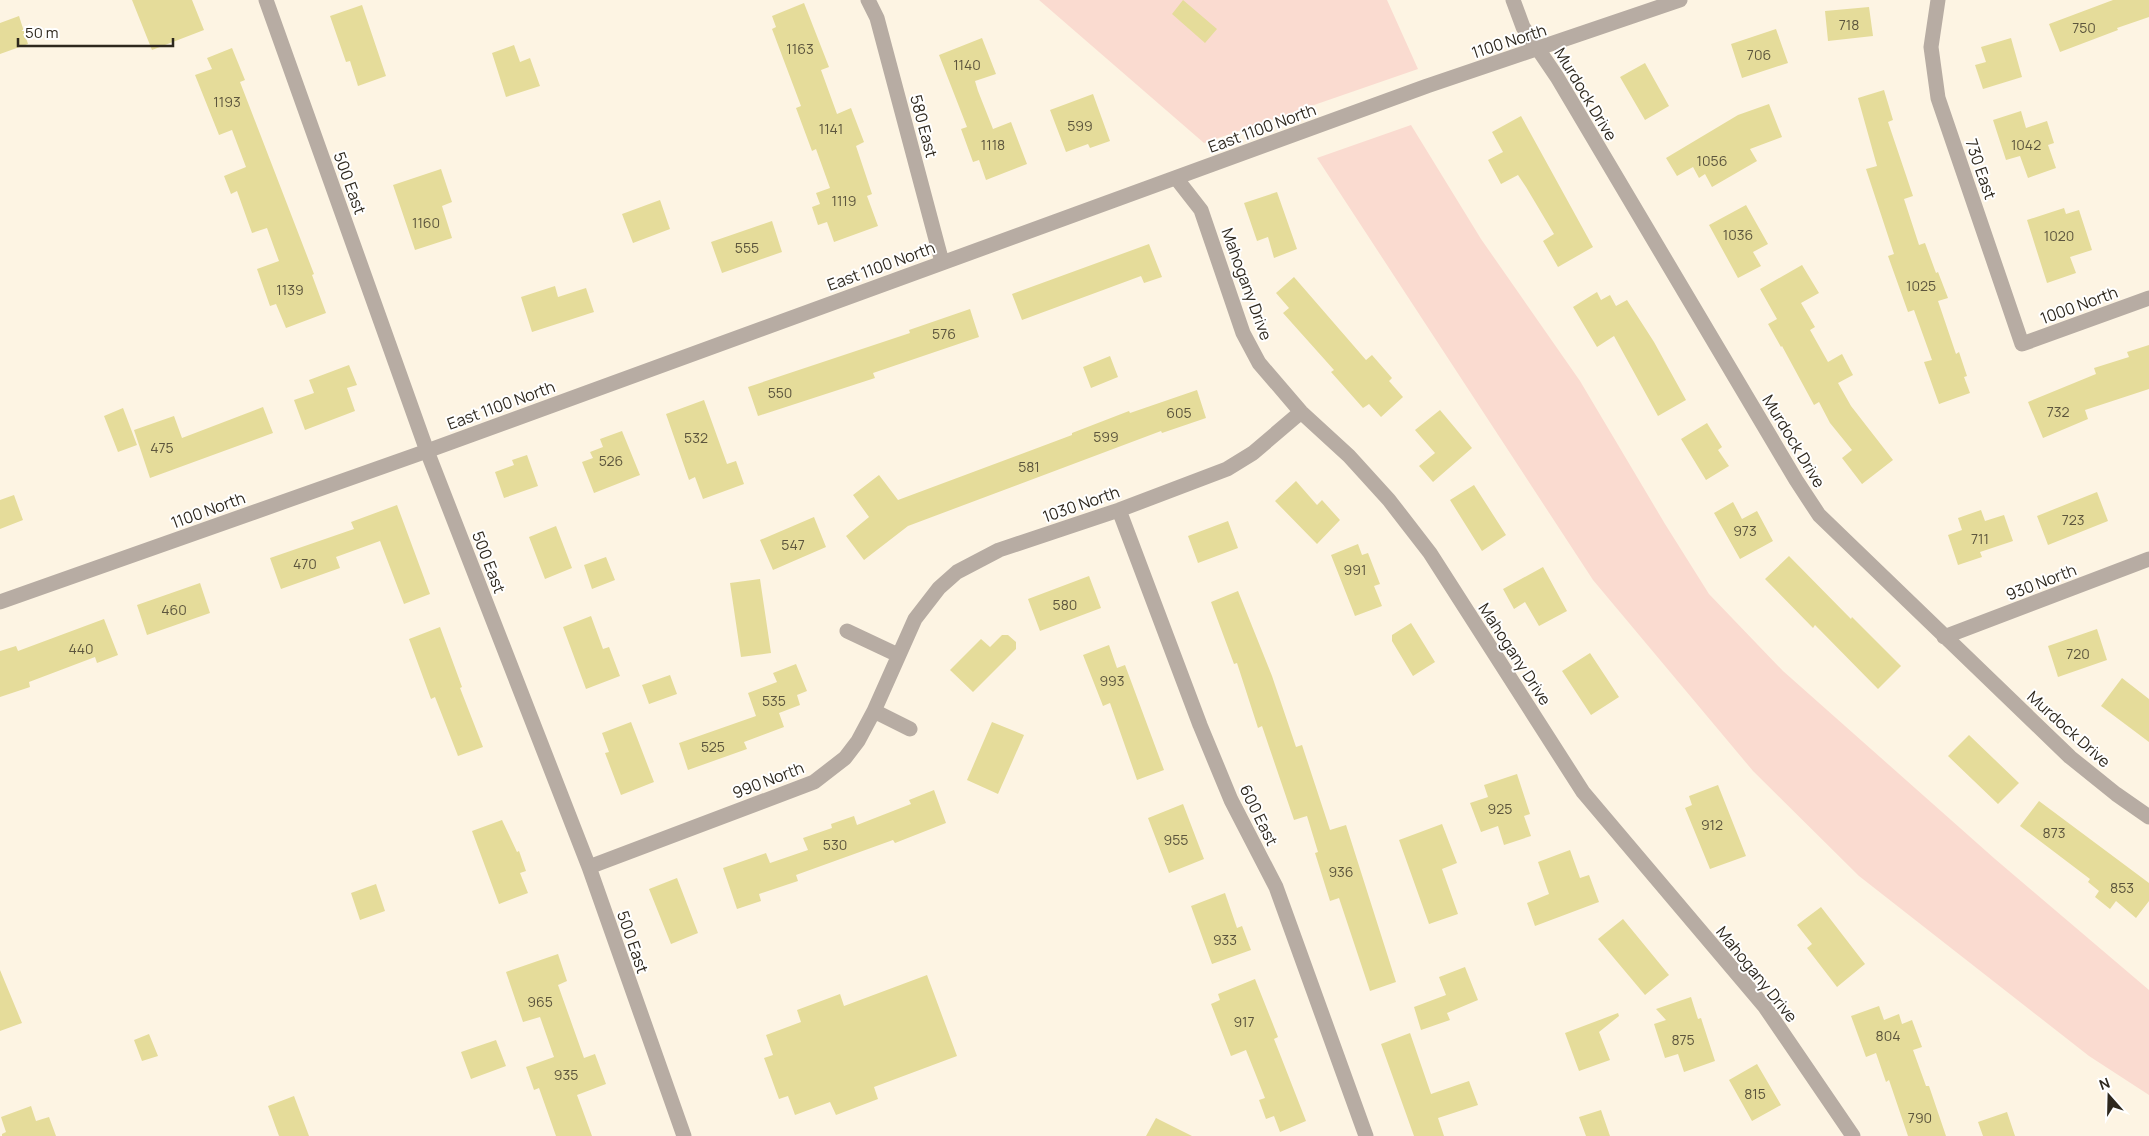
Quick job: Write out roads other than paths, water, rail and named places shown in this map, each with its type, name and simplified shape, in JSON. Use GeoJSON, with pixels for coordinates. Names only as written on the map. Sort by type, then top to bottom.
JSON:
{"type":"FeatureCollection","features":[{"type":"Feature","properties":{"kind":"street","name":"500 East"},"geometry":{"type":"LineString","coordinates":[[266,0],[427,451],[589,867],[684,1136]]}},
{"type":"Feature","properties":{"kind":"street","name":"580 East"},"geometry":{"type":"LineString","coordinates":[[868,0],[877,18],[942,262]]}},
{"type":"Feature","properties":{"kind":"street","name":"Murdock Drive"},"geometry":{"type":"LineString","coordinates":[[1513,0],[1523,27],[1539,50],[1819,515],[2070,757],[2116,794],[2149,817]]}},
{"type":"Feature","properties":{"kind":"street","name":"1100 North"},"geometry":{"type":"LineString","coordinates":[[1349,116],[1427,86],[1539,50],[1680,0]]}},
{"type":"Feature","properties":{"kind":"street","name":"730 East"},"geometry":{"type":"LineString","coordinates":[[1938,0],[1930,47],[1938,98],[2022,344]]}},
{"type":"Feature","properties":{"kind":"street","name":"East 1100 North"},"geometry":{"type":"LineString","coordinates":[[427,451],[942,262],[1349,116]]}},
{"type":"Feature","properties":{"kind":"street","name":"Mahogany Drive"},"geometry":{"type":"LineString","coordinates":[[1176,178],[1201,210],[1243,333],[1259,363],[1302,412],[1349,456],[1389,500],[1435,562],[1583,792],[1765,1007],[1852,1136]]}},
{"type":"Feature","properties":{"kind":"street","name":"1000 North"},"geometry":{"type":"LineString","coordinates":[[2022,344],[2149,298]]}},
{"type":"Feature","properties":{"kind":"street","name":"1030 North"},"geometry":{"type":"LineString","coordinates":[[898,654],[924,605],[957,572],[999,550],[1118,510],[1227,469],[1253,453],[1302,412]]}},
{"type":"Feature","properties":{"kind":"street","name":"1100 North"},"geometry":{"type":"LineString","coordinates":[[0,602],[427,451]]}},
{"type":"Feature","properties":{"kind":"street","name":"600 East"},"geometry":{"type":"LineString","coordinates":[[1118,510],[1200,725],[1228,792],[1276,887],[1366,1136]]}},
{"type":"Feature","properties":{"kind":"street","name":"930 North"},"geometry":{"type":"LineString","coordinates":[[1944,637],[2149,559]]}},
{"type":"Feature","properties":{"kind":"street"},"geometry":{"type":"LineString","coordinates":[[847,631],[898,654]]}},
{"type":"Feature","properties":{"kind":"street","name":"990 North"},"geometry":{"type":"LineString","coordinates":[[589,867],[814,782],[846,758],[858,741],[874,710],[898,654]]}},
{"type":"Feature","properties":{"kind":"street"},"geometry":{"type":"LineString","coordinates":[[874,710],[910,730]]}}]}
